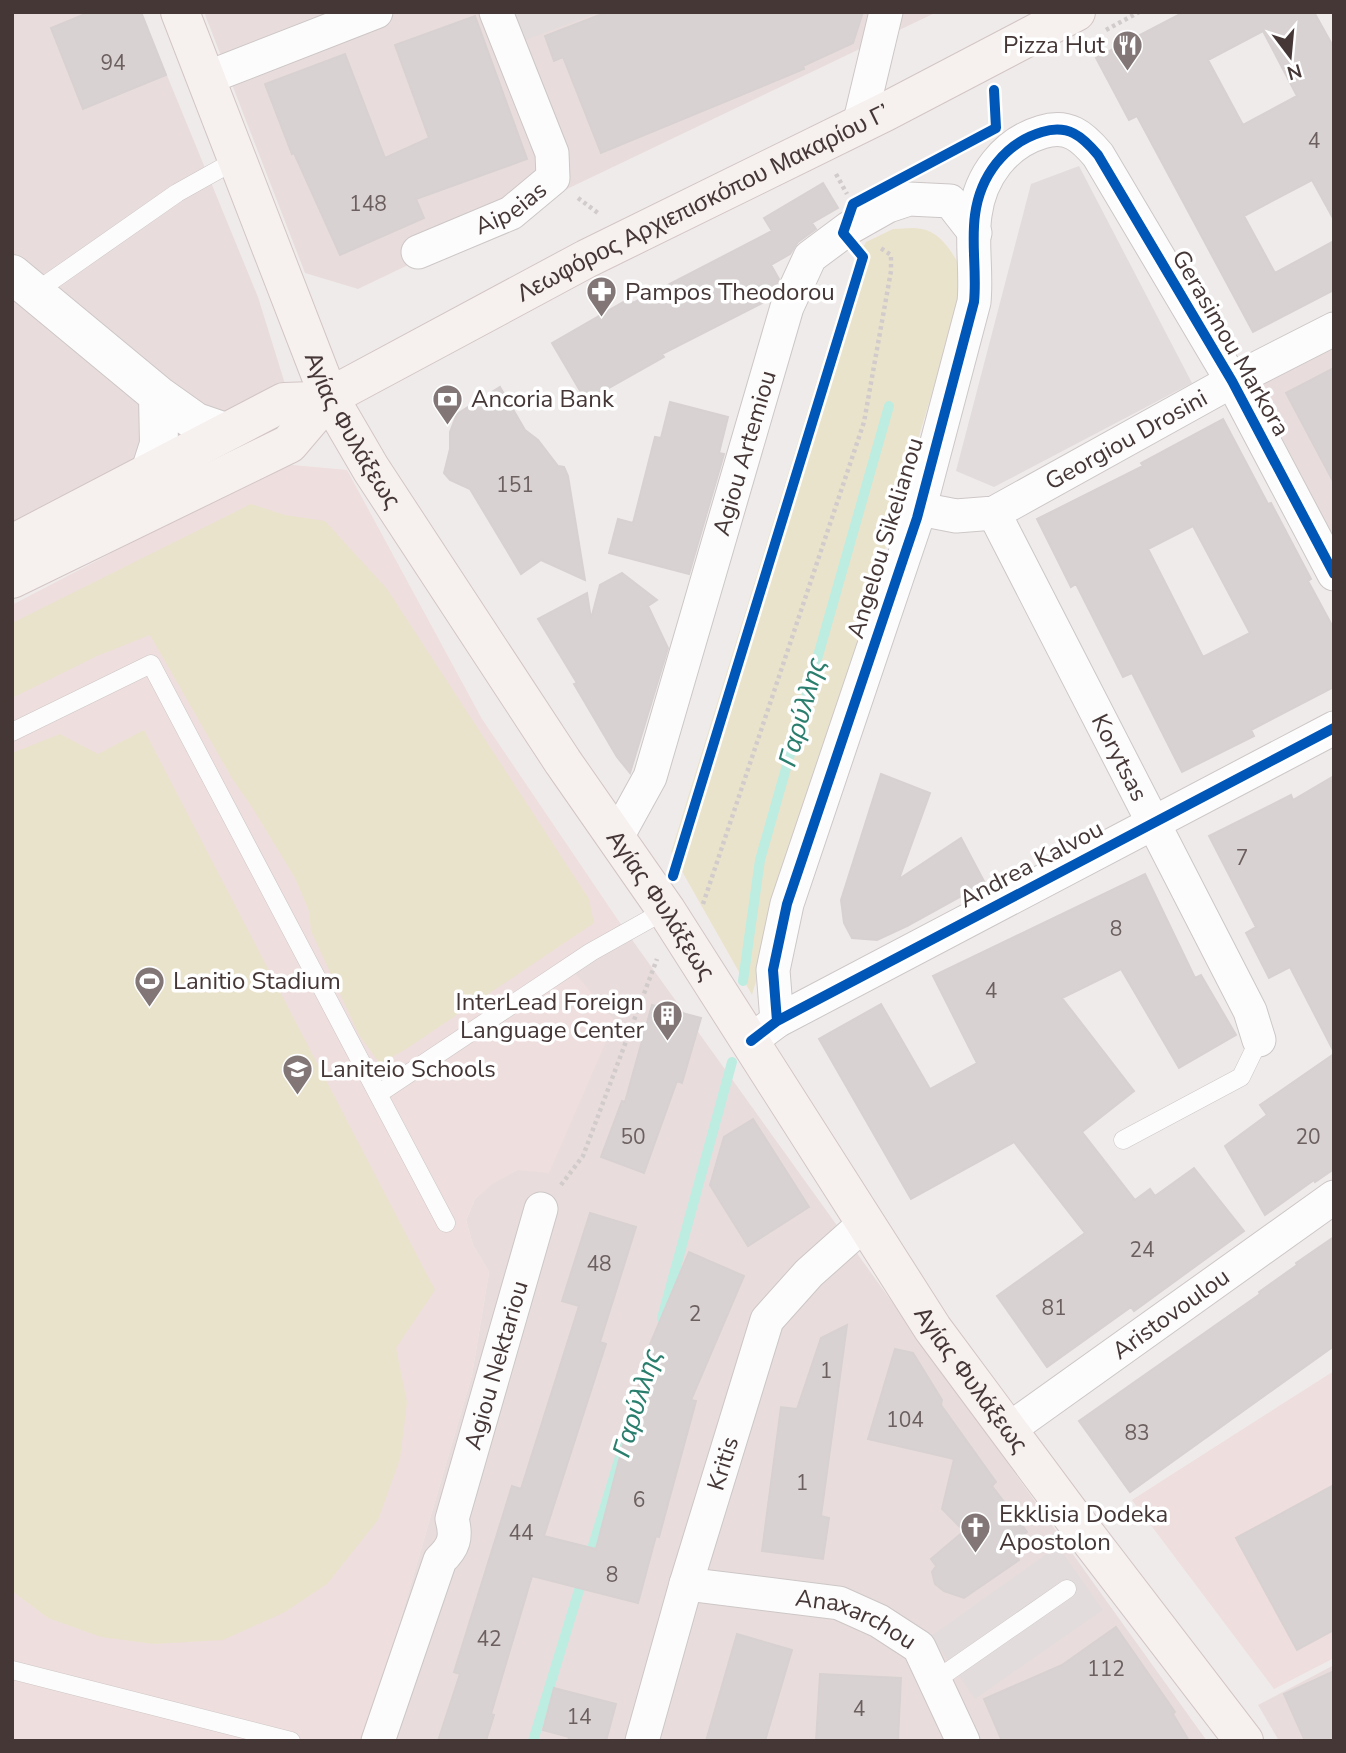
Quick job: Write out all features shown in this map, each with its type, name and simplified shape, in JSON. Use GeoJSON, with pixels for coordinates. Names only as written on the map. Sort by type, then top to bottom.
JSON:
{"type":"FeatureCollection","features":[{"type":"Feature","properties":{"kind":"main road","name":"Αγίας Φυλάξεως"},"geometry":{"type":"LineString","coordinates":[[180,12],[329,397],[371,469],[563,762],[617,837],[684,908],[764,1031],[864,1224],[933,1329],[1244,1741]]}},
{"type":"Feature","properties":{"kind":"main road","name":"Λεωφόρος Αρχιεπισκόπου Μακαρίου Γ’"},"geometry":{"type":"LineString","coordinates":[[12,544],[284,402],[313,401],[329,397],[586,259],[859,125],[1076,12]]}},
{"type":"Feature","properties":{"kind":"main road","name":"Λεωφόρος Αρχιεπισκόπου Μακαρίου Γ’"},"geometry":{"type":"LineString","coordinates":[[12,579],[289,444],[329,397]]}},
{"type":"Feature","properties":{"kind":"street"},"geometry":{"type":"LineString","coordinates":[[204,79],[376,12]]}},
{"type":"Feature","properties":{"kind":"street","name":"Aipeias"},"geometry":{"type":"LineString","coordinates":[[418,252],[511,213],[552,178],[552,153],[496,12]]}},
{"type":"Feature","properties":{"kind":"street"},"geometry":{"type":"LineString","coordinates":[[859,125],[886,12]]}},
{"type":"Feature","properties":{"kind":"street","name":"Angelou Sikelianou"},"geometry":{"type":"LineString","coordinates":[[764,1031],[787,904],[920,509],[974,302],[974,216],[982,186],[999,158],[1024,137],[1048,130],[1069,131],[1084,138]]}},
{"type":"Feature","properties":{"kind":"street","name":"Gerasimou Markora"},"geometry":{"type":"LineString","coordinates":[[1084,138],[1098,155],[1232,381],[1334,574]]}},
{"type":"Feature","properties":{"kind":"street","name":"Agiou Artemiou"},"geometry":{"type":"LineString","coordinates":[[617,837],[650,777],[787,307],[810,257],[848,221],[909,199],[950,201],[975,233]]}},
{"type":"Feature","properties":{"kind":"street"},"geometry":{"type":"LineString","coordinates":[[23,283],[158,395],[196,422],[225,432]]}},
{"type":"Feature","properties":{"kind":"street","name":"Georgiou Drosini"},"geometry":{"type":"LineString","coordinates":[[994,513],[1232,381],[1334,329]]}},
{"type":"Feature","properties":{"kind":"street"},"geometry":{"type":"LineString","coordinates":[[150,472],[159,444],[158,395]]}},
{"type":"Feature","properties":{"kind":"street"},"geometry":{"type":"LineString","coordinates":[[920,509],[956,516],[994,513]]}},
{"type":"Feature","properties":{"kind":"street","name":"Korytsas"},"geometry":{"type":"LineString","coordinates":[[994,513],[1250,1011],[1259,1040]]}},
{"type":"Feature","properties":{"kind":"street","name":"Andrea Kalvou"},"geometry":{"type":"LineString","coordinates":[[764,1031],[1334,728]]}},
{"type":"Feature","properties":{"kind":"street","name":"Aristovoulou"},"geometry":{"type":"LineString","coordinates":[[1007,1430],[1334,1197]]}},
{"type":"Feature","properties":{"kind":"street","name":"Agiou Nektariou"},"geometry":{"type":"LineString","coordinates":[[378,1741],[440,1560],[450,1551],[454,1542],[456,1534],[452,1519],[541,1209]]}},
{"type":"Feature","properties":{"kind":"street","name":"Kritis"},"geometry":{"type":"LineString","coordinates":[[642,1741],[686,1584],[767,1320],[809,1273],[864,1224]]}},
{"type":"Feature","properties":{"kind":"street","name":"Anaxarchou"},"geometry":{"type":"LineString","coordinates":[[686,1584],[839,1603],[879,1621],[919,1647],[963,1741]]}},
{"type":"Feature","properties":{"kind":"lane"},"geometry":{"type":"LineString","coordinates":[[23,283],[236,160]]}},
{"type":"Feature","properties":{"kind":"lane"},"geometry":{"type":"LineString","coordinates":[[12,732],[151,664],[446,1223]]}},
{"type":"Feature","properties":{"kind":"lane"},"geometry":{"type":"LineString","coordinates":[[378,1094],[591,952],[684,908]]}},
{"type":"Feature","properties":{"kind":"lane"},"geometry":{"type":"LineString","coordinates":[[1123,1140],[1241,1077],[1259,1040]]}},
{"type":"Feature","properties":{"kind":"lane"},"geometry":{"type":"LineString","coordinates":[[936,1679],[1067,1589]]}},
{"type":"Feature","properties":{"kind":"lane"},"geometry":{"type":"LineString","coordinates":[[12,1671],[291,1741]]}},
{"type":"Feature","properties":{"kind":"path"},"geometry":{"type":"LineString","coordinates":[[684,908],[864,422],[891,271],[891,255],[848,221],[835,171]]}},
{"type":"Feature","properties":{"kind":"path"},"geometry":{"type":"LineString","coordinates":[[541,1209],[583,1156],[660,952],[665,961]]}},
{"type":"Feature","properties":{"kind":"shaded area"},"geometry":{"type":"Polygon","coordinates":[[[12,12],[141,12],[258,297],[286,387],[12,524],[12,12]]]}},
{"type":"Feature","properties":{"kind":"shaded area"},"geometry":{"type":"Polygon","coordinates":[[[204,12],[937,12],[358,289],[305,273],[204,12]]]}},
{"type":"Feature","properties":{"kind":"shaded area"},"geometry":{"type":"Polygon","coordinates":[[[512,12],[600,12],[523,41],[512,12]]]}},
{"type":"Feature","properties":{"kind":"shaded area"},"geometry":{"type":"Polygon","coordinates":[[[1079,166],[1192,383],[994,487],[956,471],[1031,184],[1079,166]]]}},
{"type":"Feature","properties":{"kind":"shaded area"},"geometry":{"type":"Polygon","coordinates":[[[919,228],[937,236],[949,248],[966,279],[752,995],[671,852],[852,267],[866,242],[893,229],[919,228]]]}},
{"type":"Feature","properties":{"kind":"shaded area"},"geometry":{"type":"Polygon","coordinates":[[[1334,348],[1334,539],[1256,388],[1334,348]]]}},
{"type":"Feature","properties":{"kind":"shaded area","name":"Laniteio Schools"},"geometry":{"type":"Polygon","coordinates":[[[282,464],[347,470],[482,719],[620,923],[569,966],[615,1021],[549,1173],[517,1170],[492,1184],[475,1199],[466,1220],[473,1245],[489,1272],[472,1375],[365,1741],[12,1741],[12,605],[282,464]]]}},
{"type":"Feature","properties":{"kind":"shaded area"},"geometry":{"type":"Polygon","coordinates":[[[251,504],[285,515],[325,521],[387,589],[589,899],[594,923],[380,1064],[359,1035],[311,931],[309,911],[295,878],[233,780],[150,635],[97,656],[12,698],[12,623],[251,504]]]}},
{"type":"Feature","properties":{"kind":"shaded area","name":"Lanitio Stadium"},"geometry":{"type":"Polygon","coordinates":[[[144,730],[435,1290],[396,1348],[407,1402],[400,1459],[378,1520],[327,1584],[285,1612],[223,1640],[153,1644],[101,1637],[48,1618],[12,1591],[12,753],[60,734],[98,754],[144,730]]]}},
{"type":"Feature","properties":{"kind":"shaded area"},"geometry":{"type":"Polygon","coordinates":[[[620,923],[1207,1741],[365,1741],[472,1375],[489,1272],[473,1245],[466,1220],[475,1199],[491,1184],[517,1170],[569,966],[620,923]]]}},
{"type":"Feature","properties":{"kind":"shaded area"},"geometry":{"type":"Polygon","coordinates":[[[1334,1371],[1334,1658],[1274,1689],[1132,1500],[1334,1371]]]}},
{"type":"Feature","properties":{"kind":"shaded area"},"geometry":{"type":"Polygon","coordinates":[[[1058,1546],[1103,1610],[975,1699],[931,1636],[1058,1546]]]}},
{"type":"Feature","properties":{"kind":"shaded area"},"geometry":{"type":"Polygon","coordinates":[[[1334,1665],[1334,1741],[1279,1741],[1258,1705],[1334,1665]]]}},
{"type":"Feature","properties":{"kind":"building"},"geometry":{"type":"Polygon","coordinates":[[[90,12],[141,12],[166,75],[83,109],[51,28],[90,12]]]}},
{"type":"Feature","properties":{"kind":"building"},"geometry":{"type":"Polygon","coordinates":[[[607,12],[863,12],[853,43],[803,66],[804,69],[601,153],[563,57],[554,61],[545,36],[607,12]]]}},
{"type":"Feature","properties":{"kind":"building"},"geometry":{"type":"Polygon","coordinates":[[[1184,12],[1314,12],[1334,48],[1334,220],[1312,180],[1244,216],[1275,273],[1334,241],[1334,290],[1253,332],[1137,116],[1129,120],[1096,58],[1184,12]],[[1263,31],[1208,60],[1243,125],[1297,96],[1263,31]]]}},
{"type":"Feature","properties":{"kind":"building"},"geometry":{"type":"Polygon","coordinates":[[[475,16],[527,159],[416,199],[424,218],[340,255],[294,153],[292,154],[265,84],[345,54],[385,158],[429,138],[395,45],[475,16]]]}},
{"type":"Feature","properties":{"kind":"building"},"geometry":{"type":"Polygon","coordinates":[[[823,183],[838,208],[812,223],[816,229],[798,242],[790,254],[771,265],[779,279],[770,299],[662,354],[664,357],[586,401],[552,343],[630,298],[633,303],[772,231],[764,218],[823,183]]]}},
{"type":"Feature","properties":{"kind":"building"},"geometry":{"type":"Polygon","coordinates":[[[1334,368],[1334,483],[1286,393],[1334,368]]]}},
{"type":"Feature","properties":{"kind":"building"},"geometry":{"type":"Polygon","coordinates":[[[500,387],[525,430],[538,440],[558,466],[564,467],[568,476],[585,580],[541,560],[521,574],[470,489],[450,480],[444,473],[450,449],[450,432],[457,414],[500,387]]]}},
{"type":"Feature","properties":{"kind":"building"},"geometry":{"type":"Polygon","coordinates":[[[670,402],[728,417],[719,453],[724,454],[689,574],[609,553],[618,519],[633,523],[655,437],[661,438],[670,402]]]}},
{"type":"Feature","properties":{"kind":"building"},"geometry":{"type":"Polygon","coordinates":[[[1223,419],[1268,504],[1271,503],[1334,629],[1334,687],[1251,730],[1254,736],[1182,772],[1132,673],[1123,677],[1076,584],[1071,587],[1037,519],[1143,466],[1141,463],[1223,419]],[[1193,526],[1148,549],[1203,657],[1250,633],[1193,526]]]}},
{"type":"Feature","properties":{"kind":"building"},"geometry":{"type":"Polygon","coordinates":[[[622,573],[657,600],[648,606],[668,648],[630,773],[617,757],[538,619],[587,593],[591,619],[600,585],[622,573]]]}},
{"type":"Feature","properties":{"kind":"building"},"geometry":{"type":"Polygon","coordinates":[[[881,774],[930,793],[899,879],[961,838],[985,883],[877,940],[852,938],[844,923],[841,900],[881,774]]]}},
{"type":"Feature","properties":{"kind":"building"},"geometry":{"type":"Polygon","coordinates":[[[1334,776],[1334,1052],[1290,967],[1269,978],[1246,933],[1256,927],[1209,836],[1291,795],[1293,800],[1334,776]]]}},
{"type":"Feature","properties":{"kind":"building"},"geometry":{"type":"Polygon","coordinates":[[[1145,874],[1195,978],[1201,975],[1236,1035],[1179,1068],[1121,969],[1062,998],[1134,1091],[1082,1132],[1135,1200],[1150,1189],[1155,1196],[1194,1168],[1244,1231],[1134,1311],[1131,1307],[1047,1367],[997,1296],[1085,1233],[1014,1142],[911,1199],[819,1039],[881,1004],[930,1089],[977,1063],[933,976],[1145,874]]]}},
{"type":"Feature","properties":{"kind":"building"},"geometry":{"type":"Polygon","coordinates":[[[652,1005],[701,1018],[682,1083],[677,1081],[644,1173],[601,1157],[622,1101],[625,1102],[652,1005]]]}},
{"type":"Feature","properties":{"kind":"building"},"geometry":{"type":"Polygon","coordinates":[[[1334,1054],[1334,1169],[1265,1215],[1225,1146],[1267,1115],[1260,1105],[1334,1054]]]}},
{"type":"Feature","properties":{"kind":"building"},"geometry":{"type":"Polygon","coordinates":[[[753,1119],[809,1207],[748,1246],[710,1185],[724,1137],[753,1119]]]}},
{"type":"Feature","properties":{"kind":"building"},"geometry":{"type":"Polygon","coordinates":[[[590,1213],[636,1227],[600,1342],[606,1344],[544,1536],[596,1549],[648,1349],[689,1252],[744,1276],[691,1400],[696,1401],[638,1603],[532,1576],[491,1714],[494,1715],[486,1741],[438,1741],[460,1674],[454,1672],[512,1486],[521,1489],[579,1306],[562,1301],[590,1213]]]}},
{"type":"Feature","properties":{"kind":"building"},"geometry":{"type":"Polygon","coordinates":[[[1334,1237],[1334,1346],[1130,1492],[1079,1421],[1260,1294],[1259,1292],[1297,1265],[1296,1263],[1334,1237]]]}},
{"type":"Feature","properties":{"kind":"building"},"geometry":{"type":"Polygon","coordinates":[[[847,1325],[821,1516],[829,1518],[823,1559],[762,1551],[781,1407],[797,1409],[821,1338],[847,1325]]]}},
{"type":"Feature","properties":{"kind":"building"},"geometry":{"type":"Polygon","coordinates":[[[895,1349],[913,1353],[942,1400],[941,1405],[996,1482],[992,1486],[1027,1532],[1010,1546],[1019,1560],[964,1598],[944,1591],[935,1584],[932,1572],[936,1566],[931,1559],[964,1531],[942,1509],[954,1459],[868,1439],[895,1349]]]}},
{"type":"Feature","properties":{"kind":"building"},"geometry":{"type":"Polygon","coordinates":[[[1334,1485],[1334,1630],[1297,1650],[1236,1538],[1334,1485]]]}},
{"type":"Feature","properties":{"kind":"building"},"geometry":{"type":"Polygon","coordinates":[[[1116,1627],[1175,1712],[1173,1714],[1189,1741],[1002,1741],[984,1699],[1062,1665],[1116,1627]]]}},
{"type":"Feature","properties":{"kind":"building"},"geometry":{"type":"Polygon","coordinates":[[[737,1634],[792,1650],[765,1741],[706,1741],[737,1634]]]}},
{"type":"Feature","properties":{"kind":"building"},"geometry":{"type":"Polygon","coordinates":[[[1334,1671],[1334,1741],[1305,1741],[1284,1694],[1334,1671]]]}},
{"type":"Feature","properties":{"kind":"building"},"geometry":{"type":"Polygon","coordinates":[[[820,1674],[901,1678],[898,1741],[816,1741],[820,1674]]]}},
{"type":"Feature","properties":{"kind":"building"},"geometry":{"type":"Polygon","coordinates":[[[554,1688],[616,1704],[606,1741],[568,1741],[569,1737],[543,1730],[554,1688]]]}},
{"type":"Feature","properties":{"kind":"waterway","name":"Γαρύλλης"},"geometry":{"type":"LineString","coordinates":[[743,981],[760,860],[889,406]]}},
{"type":"Feature","properties":{"kind":"waterway","name":"Γαρύλλης"},"geometry":{"type":"LineString","coordinates":[[662,1318],[732,1062]]}},
{"type":"Feature","properties":{"kind":"waterway","name":"Γαρύλλης"},"geometry":{"type":"LineString","coordinates":[[589,1559],[623,1447]]}},
{"type":"Feature","properties":{"kind":"waterway","name":"Γαρύλλης"},"geometry":{"type":"LineString","coordinates":[[533,1741],[583,1577]]}},
{"type":"Feature","properties":{"kind":"cycle path"},"geometry":{"type":"LineString","coordinates":[[673,876],[863,257],[843,233],[853,204],[996,128],[994,90]]}},
{"type":"Feature","properties":{"kind":"cycle path"},"geometry":{"type":"LineString","coordinates":[[777,1021],[773,970],[787,904],[917,518],[974,302],[974,226],[978,201],[982,187],[996,163],[1017,144],[1042,132],[1067,131],[1080,137],[1098,155],[1232,381],[1334,574]]}},
{"type":"Feature","properties":{"kind":"cycle path"},"geometry":{"type":"LineString","coordinates":[[751,1041],[777,1021],[1334,728]]}},
{"type":"Feature","properties":{"kind":"place","name":"Pizza Hut"},"geometry":{"type":"Point","coordinates":[1128,72]}},
{"type":"Feature","properties":{"kind":"place","name":"Pampos Theodorou"},"geometry":{"type":"Point","coordinates":[602,319]}},
{"type":"Feature","properties":{"kind":"place","name":"Ancoria Bank"},"geometry":{"type":"Point","coordinates":[448,426]}},
{"type":"Feature","properties":{"kind":"place","name":"Lanitio Stadium"},"geometry":{"type":"Point","coordinates":[150,1008]}},
{"type":"Feature","properties":{"kind":"place","name":"InterLead Foreign Language Center"},"geometry":{"type":"Point","coordinates":[667,1043]}},
{"type":"Feature","properties":{"kind":"place","name":"Laniteio Schools"},"geometry":{"type":"Point","coordinates":[297,1096]}},
{"type":"Feature","properties":{"kind":"place","name":"Ekklisia Dodeka Apostolon"},"geometry":{"type":"Point","coordinates":[976,1555]}}]}
